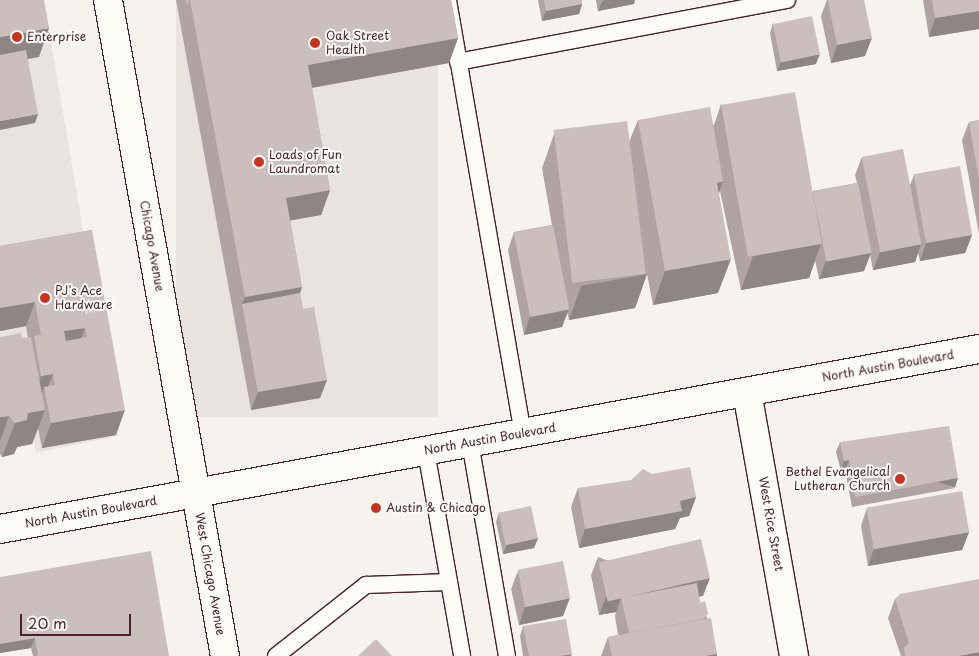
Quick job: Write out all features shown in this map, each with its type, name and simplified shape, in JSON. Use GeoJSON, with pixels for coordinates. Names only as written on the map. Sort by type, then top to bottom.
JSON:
{"type":"FeatureCollection","features":[{"type":"Feature","properties":{"kind":"street","name":"Chicago Avenue"},"geometry":{"type":"LineString","coordinates":[[108,0],[196,493]]}},
{"type":"Feature","properties":{"kind":"street","name":"North Austin Boulevard"},"geometry":{"type":"LineString","coordinates":[[0,529],[979,349]]}},
{"type":"Feature","properties":{"kind":"street","name":"West Rice Street"},"geometry":{"type":"LineString","coordinates":[[747,392],[794,656]]}},
{"type":"Feature","properties":{"kind":"street","name":"West Chicago Avenue"},"geometry":{"type":"LineString","coordinates":[[196,493],[225,656]]}},
{"type":"Feature","properties":{"kind":"lane"},"geometry":{"type":"LineString","coordinates":[[448,0],[523,432]]}},
{"type":"Feature","properties":{"kind":"lane"},"geometry":{"type":"LineString","coordinates":[[458,62],[787,0]]}},
{"type":"Feature","properties":{"kind":"lane"},"geometry":{"type":"LineString","coordinates":[[470,442],[507,656]]}},
{"type":"Feature","properties":{"kind":"lane"},"geometry":{"type":"LineString","coordinates":[[426,451],[462,656]]}},
{"type":"Feature","properties":{"kind":"lane"},"geometry":{"type":"LineString","coordinates":[[276,656],[366,585],[449,582]]}},
{"type":"Feature","properties":{"kind":"shaded area"},"geometry":{"type":"Polygon","coordinates":[[[44,0],[118,436],[36,453],[17,347],[0,350],[0,8],[44,0]]]}},
{"type":"Feature","properties":{"kind":"shaded area"},"geometry":{"type":"Polygon","coordinates":[[[176,0],[438,0],[438,417],[176,417],[176,0]]]}},
{"type":"Feature","properties":{"kind":"building"},"geometry":{"type":"Polygon","coordinates":[[[0,0],[44,0],[49,28],[0,37],[0,0]]]}},
{"type":"Feature","properties":{"kind":"building"},"geometry":{"type":"Polygon","coordinates":[[[190,0],[451,0],[458,38],[308,65],[330,190],[286,198],[302,287],[245,297],[190,0]]]}},
{"type":"Feature","properties":{"kind":"building"},"geometry":{"type":"Polygon","coordinates":[[[544,0],[582,0],[582,4],[546,11],[544,0]]]}},
{"type":"Feature","properties":{"kind":"building"},"geometry":{"type":"Polygon","coordinates":[[[828,0],[864,0],[872,38],[837,45],[828,0]]]}},
{"type":"Feature","properties":{"kind":"building"},"geometry":{"type":"Polygon","coordinates":[[[932,0],[979,0],[979,11],[935,18],[932,0]]]}},
{"type":"Feature","properties":{"kind":"building"},"geometry":{"type":"Polygon","coordinates":[[[812,16],[820,54],[781,62],[773,24],[812,16]]]}},
{"type":"Feature","properties":{"kind":"building"},"geometry":{"type":"Polygon","coordinates":[[[26,50],[38,114],[0,121],[0,55],[26,50]]]}},
{"type":"Feature","properties":{"kind":"building"},"geometry":{"type":"Polygon","coordinates":[[[795,92],[822,244],[748,257],[721,105],[795,92]]]}},
{"type":"Feature","properties":{"kind":"building"},"geometry":{"type":"Polygon","coordinates":[[[710,107],[723,181],[717,183],[731,259],[665,271],[638,120],[710,107]]]}},
{"type":"Feature","properties":{"kind":"building"},"geometry":{"type":"Polygon","coordinates":[[[979,120],[979,180],[969,122],[979,120]]]}},
{"type":"Feature","properties":{"kind":"building"},"geometry":{"type":"Polygon","coordinates":[[[627,121],[646,274],[572,283],[554,130],[627,121]]]}},
{"type":"Feature","properties":{"kind":"building"},"geometry":{"type":"Polygon","coordinates":[[[903,149],[922,244],[880,252],[862,157],[903,149]]]}},
{"type":"Feature","properties":{"kind":"building"},"geometry":{"type":"Polygon","coordinates":[[[960,166],[972,235],[926,243],[914,174],[960,166]]]}},
{"type":"Feature","properties":{"kind":"building"},"geometry":{"type":"Polygon","coordinates":[[[858,183],[872,253],[826,261],[813,192],[858,183]]]}},
{"type":"Feature","properties":{"kind":"building"},"geometry":{"type":"Polygon","coordinates":[[[553,225],[569,309],[530,317],[514,233],[553,225]]]}},
{"type":"Feature","properties":{"kind":"building"},"geometry":{"type":"Polygon","coordinates":[[[92,230],[125,410],[51,423],[44,387],[55,385],[53,374],[41,376],[34,336],[41,335],[35,302],[0,308],[0,246],[92,230]],[[85,328],[64,331],[66,341],[87,337],[85,328]]]}},
{"type":"Feature","properties":{"kind":"building"},"geometry":{"type":"Polygon","coordinates":[[[300,293],[303,309],[314,307],[327,380],[258,392],[242,304],[300,293]]]}},
{"type":"Feature","properties":{"kind":"building"},"geometry":{"type":"Polygon","coordinates":[[[21,333],[22,338],[31,337],[45,410],[28,413],[27,420],[15,423],[9,416],[0,417],[0,337],[21,333]]]}},
{"type":"Feature","properties":{"kind":"building","name":"Bethel Evangelical Lutheran Church"},"geometry":{"type":"Polygon","coordinates":[[[949,426],[958,478],[855,497],[849,460],[844,461],[840,442],[949,426]]]}},
{"type":"Feature","properties":{"kind":"building"},"geometry":{"type":"Polygon","coordinates":[[[690,467],[696,497],[680,501],[682,511],[585,529],[578,488],[631,480],[643,469],[652,474],[690,467]]]}},
{"type":"Feature","properties":{"kind":"building"},"geometry":{"type":"Polygon","coordinates":[[[962,491],[969,532],[874,549],[866,508],[962,491]]]}},
{"type":"Feature","properties":{"kind":"building"},"geometry":{"type":"Polygon","coordinates":[[[531,506],[538,538],[506,545],[499,513],[531,506]]]}},
{"type":"Feature","properties":{"kind":"building"},"geometry":{"type":"Polygon","coordinates":[[[701,539],[710,578],[608,602],[599,563],[701,539]]]}},
{"type":"Feature","properties":{"kind":"building"},"geometry":{"type":"Polygon","coordinates":[[[151,551],[169,656],[38,656],[35,638],[0,644],[0,577],[151,551]]]}},
{"type":"Feature","properties":{"kind":"building"},"geometry":{"type":"Polygon","coordinates":[[[563,561],[570,598],[525,607],[518,570],[563,561]]]}},
{"type":"Feature","properties":{"kind":"building"},"geometry":{"type":"Polygon","coordinates":[[[979,579],[979,652],[958,656],[905,656],[904,648],[909,643],[895,599],[900,594],[979,579]]]}},
{"type":"Feature","properties":{"kind":"building"},"geometry":{"type":"Polygon","coordinates":[[[697,583],[700,603],[705,601],[708,614],[703,619],[629,633],[621,598],[697,583]]]}},
{"type":"Feature","properties":{"kind":"building"},"geometry":{"type":"Polygon","coordinates":[[[711,618],[717,654],[705,656],[612,656],[608,637],[711,618]]]}},
{"type":"Feature","properties":{"kind":"building"},"geometry":{"type":"Polygon","coordinates":[[[566,619],[572,654],[529,656],[523,626],[566,619]]]}},
{"type":"Feature","properties":{"kind":"building"},"geometry":{"type":"Polygon","coordinates":[[[376,639],[392,656],[358,656],[376,639]]]}},
{"type":"Feature","properties":{"kind":"place","name":"Enterprise"},"geometry":{"type":"Point","coordinates":[17,37]}},
{"type":"Feature","properties":{"kind":"place","name":"Oak Street Health"},"geometry":{"type":"Point","coordinates":[315,43]}},
{"type":"Feature","properties":{"kind":"place","name":"Loads of Fun Laundromat"},"geometry":{"type":"Point","coordinates":[259,162]}},
{"type":"Feature","properties":{"kind":"place","name":"PJ's Ace Hardware"},"geometry":{"type":"Point","coordinates":[45,298]}},
{"type":"Feature","properties":{"kind":"place","name":"Bethel Evangelical Lutheran Church"},"geometry":{"type":"Point","coordinates":[900,479]}},
{"type":"Feature","properties":{"kind":"place","name":"Austin & Chicago"},"geometry":{"type":"Point","coordinates":[376,508]}}]}
